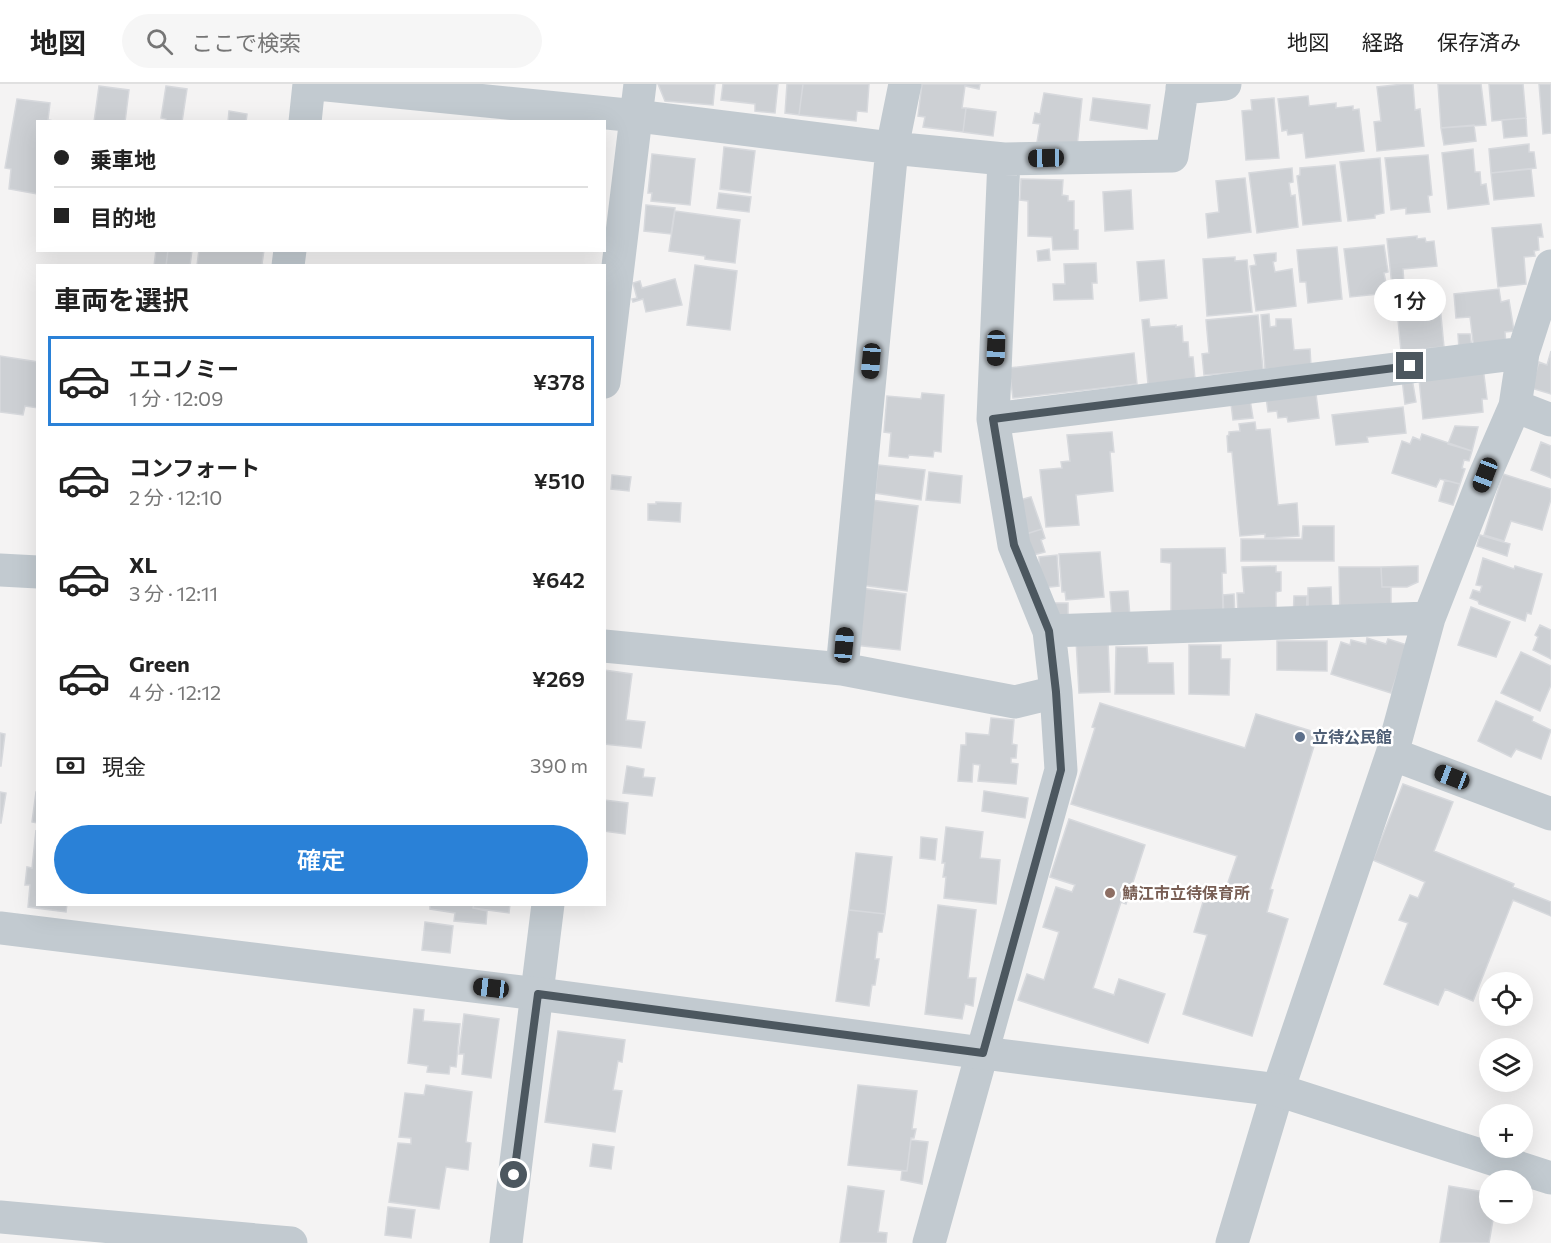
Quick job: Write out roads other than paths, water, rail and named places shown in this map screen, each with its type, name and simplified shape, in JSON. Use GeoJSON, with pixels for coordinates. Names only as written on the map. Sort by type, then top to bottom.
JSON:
{"type":"FeatureCollection","features":[{"type":"Feature","properties":{"kind":"street"},"geometry":{"type":"LineString","coordinates":[[305,120],[309,84]]}},
{"type":"Feature","properties":{"kind":"street"},"geometry":{"type":"LineString","coordinates":[[317,84],[637,116],[892,148],[1004,159],[1172,156],[1182,86],[1225,84]]}},
{"type":"Feature","properties":{"kind":"street"},"geometry":{"type":"LineString","coordinates":[[606,366],[640,84]]}},
{"type":"Feature","properties":{"kind":"street"},"geometry":{"type":"LineString","coordinates":[[842,669],[892,148],[905,84]]}},
{"type":"Feature","properties":{"kind":"street"},"geometry":{"type":"LineString","coordinates":[[928,1243],[1061,770],[1049,631],[1014,545],[993,419],[1004,159]]}},
{"type":"Feature","properties":{"kind":"street"},"geometry":{"type":"LineString","coordinates":[[1232,1243],[1278,1090],[1392,754],[1429,618],[1485,475],[1515,406],[1523,353],[1551,266]]}},
{"type":"Feature","properties":{"kind":"street"},"geometry":{"type":"LineString","coordinates":[[993,419],[1523,353]]}},
{"type":"Feature","properties":{"kind":"street"},"geometry":{"type":"LineString","coordinates":[[1515,406],[1551,420]]}},
{"type":"Feature","properties":{"kind":"street"},"geometry":{"type":"LineString","coordinates":[[0,570],[36,572]]}},
{"type":"Feature","properties":{"kind":"street"},"geometry":{"type":"LineString","coordinates":[[1049,631],[1429,618]]}},
{"type":"Feature","properties":{"kind":"street"},"geometry":{"type":"LineString","coordinates":[[606,646],[842,669],[1015,702],[1056,692]]}},
{"type":"Feature","properties":{"kind":"street"},"geometry":{"type":"LineString","coordinates":[[1392,754],[1551,814]]}},
{"type":"Feature","properties":{"kind":"street"},"geometry":{"type":"LineString","coordinates":[[506,1243],[548,906]]}},
{"type":"Feature","properties":{"kind":"street"},"geometry":{"type":"LineString","coordinates":[[0,928],[538,994],[1278,1090],[1551,1178]]}},
{"type":"Feature","properties":{"kind":"street"},"geometry":{"type":"LineString","coordinates":[[0,1217],[201,1239],[291,1243]]}},
{"type":"Feature","properties":{"kind":"place","name":"立待公民館"},"geometry":{"type":"Point","coordinates":[1300,737]}},
{"type":"Feature","properties":{"kind":"place","name":"鯖江市立待保育所"},"geometry":{"type":"Point","coordinates":[1110,893]}}]}
